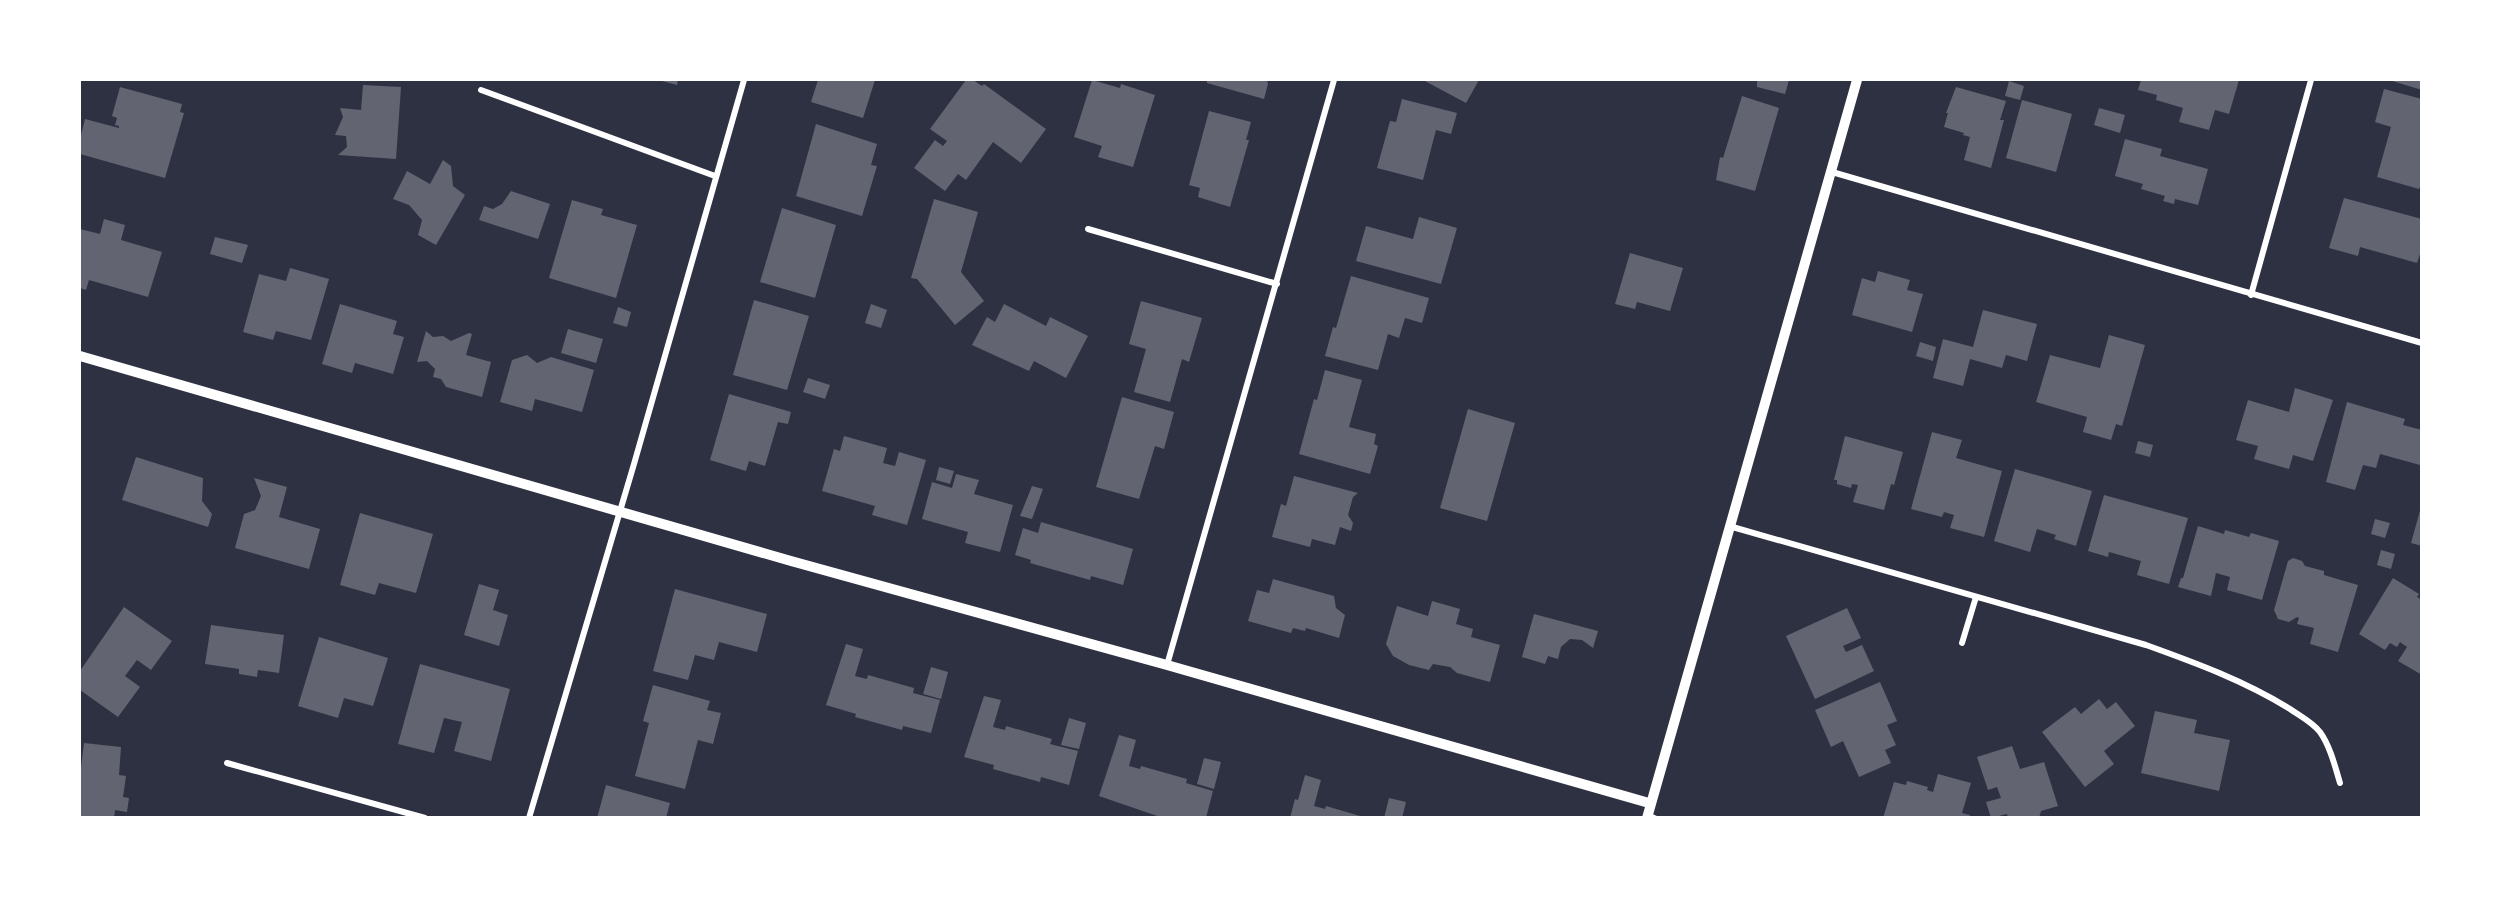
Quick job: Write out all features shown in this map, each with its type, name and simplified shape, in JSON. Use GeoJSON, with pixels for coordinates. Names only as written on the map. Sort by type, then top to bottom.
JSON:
{"type":"FeatureCollection","features":[{"type":"Feature","properties":{"kind":"street"},"geometry":{"type":"LineString","coordinates":[[529,818],[744,80]]}},
{"type":"Feature","properties":{"kind":"street"},"geometry":{"type":"LineString","coordinates":[[1167,665],[1334,80]]}},
{"type":"Feature","properties":{"kind":"street"},"geometry":{"type":"LineString","coordinates":[[80,356],[620,512],[1167,665],[1650,813],[1728,526],[1857,80]]}},
{"type":"Feature","properties":{"kind":"street"},"geometry":{"type":"LineString","coordinates":[[2251,295],[2311,80]]}},
{"type":"Feature","properties":{"kind":"street"},"geometry":{"type":"LineString","coordinates":[[481,90],[715,176]]}},
{"type":"Feature","properties":{"kind":"street"},"geometry":{"type":"LineString","coordinates":[[1832,172],[2421,343]]}},
{"type":"Feature","properties":{"kind":"street"},"geometry":{"type":"LineString","coordinates":[[1088,229],[1277,284]]}},
{"type":"Feature","properties":{"kind":"street"},"geometry":{"type":"LineString","coordinates":[[1728,526],[2146,645],[2196,663],[2254,688],[2307,720],[2319,731],[2331,754],[2340,783]]}},
{"type":"Feature","properties":{"kind":"street"},"geometry":{"type":"LineString","coordinates":[[1962,643],[1976,597]]}},
{"type":"Feature","properties":{"kind":"street"},"geometry":{"type":"LineString","coordinates":[[227,763],[425,818]]}},
{"type":"Feature","properties":{"kind":"building"},"geometry":{"type":"Polygon","coordinates":[[[658,80],[678,80],[677,85],[658,80]]]}},
{"type":"Feature","properties":{"kind":"building"},"geometry":{"type":"Polygon","coordinates":[[[818,80],[875,80],[863,118],[811,102],[818,80]]]}},
{"type":"Feature","properties":{"kind":"building"},"geometry":{"type":"Polygon","coordinates":[[[966,80],[973,80],[982,86],[984,84],[1046,129],[1021,163],[993,142],[966,180],[958,174],[945,191],[914,168],[935,140],[943,146],[947,141],[930,129],[966,80]]]}},
{"type":"Feature","properties":{"kind":"building"},"geometry":{"type":"Polygon","coordinates":[[[1092,80],[1120,88],[1121,84],[1155,95],[1133,167],[1098,157],[1102,146],[1074,137],[1092,80]]]}},
{"type":"Feature","properties":{"kind":"building"},"geometry":{"type":"Polygon","coordinates":[[[1207,80],[1267,80],[1268,84],[1264,99],[1207,83],[1207,80]]]}},
{"type":"Feature","properties":{"kind":"building"},"geometry":{"type":"Polygon","coordinates":[[[1423,80],[1479,80],[1466,103],[1423,80]]]}},
{"type":"Feature","properties":{"kind":"building"},"geometry":{"type":"Polygon","coordinates":[[[1757,80],[1789,80],[1785,94],[1757,87],[1757,80]]]}},
{"type":"Feature","properties":{"kind":"building"},"geometry":{"type":"Polygon","coordinates":[[[2141,80],[2239,80],[2229,114],[2215,110],[2209,130],[2179,122],[2183,108],[2156,100],[2157,95],[2138,90],[2141,80]]]}},
{"type":"Feature","properties":{"kind":"building"},"geometry":{"type":"Polygon","coordinates":[[[2389,80],[2422,80],[2422,90],[2389,80]]]}},
{"type":"Feature","properties":{"kind":"building"},"geometry":{"type":"Polygon","coordinates":[[[2009,81],[2024,86],[2020,100],[2005,96],[2009,81]]]}},
{"type":"Feature","properties":{"kind":"building"},"geometry":{"type":"Polygon","coordinates":[[[363,85],[401,87],[396,159],[338,155],[347,147],[346,136],[335,135],[343,117],[340,108],[361,110],[363,85]]]}},
{"type":"Feature","properties":{"kind":"building"},"geometry":{"type":"Polygon","coordinates":[[[120,87],[182,104],[180,112],[184,113],[165,178],[80,154],[80,139],[85,119],[119,128],[115,125],[117,118],[112,116],[120,87]]]}},
{"type":"Feature","properties":{"kind":"building"},"geometry":{"type":"Polygon","coordinates":[[[1956,87],[2006,101],[2000,120],[2004,120],[1991,168],[1964,160],[1970,137],[1944,127],[1948,113],[1946,113],[1956,87]]]}},
{"type":"Feature","properties":{"kind":"building"},"geometry":{"type":"Polygon","coordinates":[[[2384,89],[2422,99],[2422,181],[2419,189],[2377,177],[2391,127],[2375,122],[2384,89]]]}},
{"type":"Feature","properties":{"kind":"building"},"geometry":{"type":"Polygon","coordinates":[[[1742,96],[1779,108],[1755,191],[1716,180],[1720,157],[1723,158],[1742,96]]]}},
{"type":"Feature","properties":{"kind":"building"},"geometry":{"type":"Polygon","coordinates":[[[1402,99],[1457,113],[1451,134],[1436,130],[1423,180],[1377,168],[1390,121],[1396,122],[1402,99]]]}},
{"type":"Feature","properties":{"kind":"building"},"geometry":{"type":"Polygon","coordinates":[[[2022,100],[2072,114],[2056,172],[2006,158],[2022,100]]]}},
{"type":"Feature","properties":{"kind":"building"},"geometry":{"type":"Polygon","coordinates":[[[2099,108],[2125,115],[2120,133],[2094,125],[2099,108]]]}},
{"type":"Feature","properties":{"kind":"building"},"geometry":{"type":"Polygon","coordinates":[[[1209,111],[1251,122],[1246,140],[1249,140],[1230,207],[1198,197],[1200,188],[1189,185],[1209,111]]]}},
{"type":"Feature","properties":{"kind":"building"},"geometry":{"type":"Polygon","coordinates":[[[816,124],[877,144],[871,165],[877,166],[862,216],[796,196],[816,124]]]}},
{"type":"Feature","properties":{"kind":"building"},"geometry":{"type":"Polygon","coordinates":[[[2125,139],[2162,149],[2160,156],[2208,169],[2198,205],[2175,199],[2174,204],[2163,201],[2165,196],[2141,189],[2143,184],[2115,176],[2125,139]]]}},
{"type":"Feature","properties":{"kind":"building"},"geometry":{"type":"Polygon","coordinates":[[[443,160],[451,166],[453,186],[465,195],[436,245],[418,235],[422,220],[409,205],[393,199],[407,171],[430,184],[443,160]]]}},
{"type":"Feature","properties":{"kind":"building"},"geometry":{"type":"Polygon","coordinates":[[[511,191],[550,204],[538,239],[479,220],[484,206],[493,209],[502,204],[511,191]]]}},
{"type":"Feature","properties":{"kind":"building"},"geometry":{"type":"Polygon","coordinates":[[[2344,198],[2422,219],[2422,248],[2417,263],[2360,247],[2358,256],[2329,248],[2344,198]]]}},
{"type":"Feature","properties":{"kind":"building"},"geometry":{"type":"Polygon","coordinates":[[[934,199],[978,212],[961,272],[984,301],[955,325],[917,279],[911,278],[934,199]]]}},
{"type":"Feature","properties":{"kind":"building"},"geometry":{"type":"Polygon","coordinates":[[[572,200],[603,209],[601,215],[637,225],[616,298],[549,278],[572,200]]]}},
{"type":"Feature","properties":{"kind":"building"},"geometry":{"type":"Polygon","coordinates":[[[782,208],[836,225],[815,298],[760,282],[782,208]]]}},
{"type":"Feature","properties":{"kind":"building"},"geometry":{"type":"Polygon","coordinates":[[[1419,217],[1457,228],[1441,284],[1356,261],[1366,226],[1413,239],[1419,217]]]}},
{"type":"Feature","properties":{"kind":"building"},"geometry":{"type":"Polygon","coordinates":[[[104,219],[125,225],[121,240],[162,252],[148,297],[89,280],[86,290],[80,288],[80,229],[100,234],[104,219]]]}},
{"type":"Feature","properties":{"kind":"building"},"geometry":{"type":"Polygon","coordinates":[[[215,237],[248,245],[242,263],[210,254],[215,237]]]}},
{"type":"Feature","properties":{"kind":"building"},"geometry":{"type":"Polygon","coordinates":[[[1630,253],[1683,268],[1670,311],[1637,302],[1635,309],[1615,304],[1630,253]]]}},
{"type":"Feature","properties":{"kind":"building"},"geometry":{"type":"Polygon","coordinates":[[[290,268],[329,279],[311,340],[276,331],[273,340],[243,332],[259,274],[286,281],[290,268]]]}},
{"type":"Feature","properties":{"kind":"building"},"geometry":{"type":"Polygon","coordinates":[[[1878,271],[1910,280],[1907,290],[1923,294],[1912,332],[1852,315],[1862,278],[1875,282],[1878,271]]]}},
{"type":"Feature","properties":{"kind":"building"},"geometry":{"type":"Polygon","coordinates":[[[1351,276],[1429,298],[1422,323],[1405,318],[1399,338],[1388,334],[1378,370],[1325,356],[1333,327],[1336,328],[1351,276]]]}},
{"type":"Feature","properties":{"kind":"building"},"geometry":{"type":"Polygon","coordinates":[[[754,300],[809,316],[787,390],[733,375],[754,300]]]}},
{"type":"Feature","properties":{"kind":"building"},"geometry":{"type":"Polygon","coordinates":[[[1141,301],[1202,318],[1189,362],[1182,359],[1170,402],[1134,392],[1146,349],[1129,344],[1141,301]]]}},
{"type":"Feature","properties":{"kind":"building"},"geometry":{"type":"Polygon","coordinates":[[[340,304],[397,321],[393,334],[404,337],[393,374],[355,363],[352,373],[322,364],[340,304]]]}},
{"type":"Feature","properties":{"kind":"building"},"geometry":{"type":"Polygon","coordinates":[[[871,304],[887,310],[881,328],[865,323],[871,304]]]}},
{"type":"Feature","properties":{"kind":"building"},"geometry":{"type":"Polygon","coordinates":[[[1004,304],[1046,326],[1050,317],[1088,336],[1066,378],[1034,361],[1029,371],[972,345],[987,317],[995,322],[1004,304]]]}},
{"type":"Feature","properties":{"kind":"building"},"geometry":{"type":"Polygon","coordinates":[[[618,307],[631,312],[627,327],[613,323],[618,307]]]}},
{"type":"Feature","properties":{"kind":"building"},"geometry":{"type":"Polygon","coordinates":[[[1983,310],[2037,324],[2027,361],[2006,355],[2002,368],[1970,359],[1963,386],[1933,378],[1943,339],[1973,347],[1983,310]]]}},
{"type":"Feature","properties":{"kind":"building"},"geometry":{"type":"Polygon","coordinates":[[[568,329],[603,339],[596,363],[561,353],[568,329]]]}},
{"type":"Feature","properties":{"kind":"building"},"geometry":{"type":"Polygon","coordinates":[[[426,331],[433,337],[443,336],[451,341],[469,333],[472,334],[466,355],[491,362],[482,397],[446,387],[441,379],[433,377],[435,369],[427,361],[417,362],[426,331]]]}},
{"type":"Feature","properties":{"kind":"building"},"geometry":{"type":"Polygon","coordinates":[[[2109,335],[2145,345],[2122,426],[2116,424],[2111,440],[2083,432],[2087,417],[2036,402],[2050,355],[2100,368],[2109,335]]]}},
{"type":"Feature","properties":{"kind":"building"},"geometry":{"type":"Polygon","coordinates":[[[1920,342],[1936,347],[1933,361],[1916,356],[1920,342]]]}},
{"type":"Feature","properties":{"kind":"building"},"geometry":{"type":"Polygon","coordinates":[[[527,355],[537,363],[551,357],[594,370],[582,412],[535,399],[532,411],[500,402],[512,360],[527,355]]]}},
{"type":"Feature","properties":{"kind":"building"},"geometry":{"type":"Polygon","coordinates":[[[1325,370],[1362,380],[1349,427],[1376,434],[1374,444],[1378,446],[1370,474],[1299,454],[1314,399],[1317,400],[1325,370]]]}},
{"type":"Feature","properties":{"kind":"building"},"geometry":{"type":"Polygon","coordinates":[[[808,378],[830,385],[825,399],[803,392],[808,378]]]}},
{"type":"Feature","properties":{"kind":"building"},"geometry":{"type":"Polygon","coordinates":[[[2295,388],[2333,400],[2313,461],[2293,455],[2289,469],[2254,459],[2258,446],[2236,440],[2248,400],[2289,412],[2295,388]]]}},
{"type":"Feature","properties":{"kind":"building"},"geometry":{"type":"Polygon","coordinates":[[[729,394],[791,412],[788,424],[778,422],[765,466],[749,461],[746,471],[710,460],[729,394]]]}},
{"type":"Feature","properties":{"kind":"building"},"geometry":{"type":"Polygon","coordinates":[[[1122,397],[1174,412],[1164,449],[1155,446],[1139,499],[1096,487],[1122,397]]]}},
{"type":"Feature","properties":{"kind":"building"},"geometry":{"type":"Polygon","coordinates":[[[2347,402],[2405,419],[2403,425],[2422,430],[2420,465],[2380,454],[2376,468],[2363,465],[2355,490],[2326,482],[2347,402]]]}},
{"type":"Feature","properties":{"kind":"building"},"geometry":{"type":"Polygon","coordinates":[[[1468,409],[1515,423],[1487,521],[1440,508],[1468,409]]]}},
{"type":"Feature","properties":{"kind":"building"},"geometry":{"type":"Polygon","coordinates":[[[1932,432],[1962,440],[1956,458],[2002,471],[1984,537],[1950,528],[1954,515],[1944,512],[1942,517],[1911,509],[1932,432]]]}},
{"type":"Feature","properties":{"kind":"building"},"geometry":{"type":"Polygon","coordinates":[[[844,436],[887,448],[883,463],[895,466],[899,452],[926,460],[907,525],[872,515],[875,506],[822,491],[834,449],[840,451],[844,436]]]}},
{"type":"Feature","properties":{"kind":"building"},"geometry":{"type":"Polygon","coordinates":[[[1845,436],[1903,452],[1884,510],[1853,502],[1858,485],[1852,484],[1851,488],[1837,484],[1837,480],[1834,480],[1845,436]]]}},
{"type":"Feature","properties":{"kind":"building"},"geometry":{"type":"Polygon","coordinates":[[[2138,441],[2153,445],[2150,457],[2135,453],[2138,441]]]}},
{"type":"Feature","properties":{"kind":"building"},"geometry":{"type":"Polygon","coordinates":[[[136,457],[203,478],[202,501],[212,514],[208,527],[122,500],[136,457]]]}},
{"type":"Feature","properties":{"kind":"building"},"geometry":{"type":"Polygon","coordinates":[[[939,467],[954,471],[950,484],[936,480],[939,467]]]}},
{"type":"Feature","properties":{"kind":"building"},"geometry":{"type":"Polygon","coordinates":[[[2015,469],[2092,491],[2076,546],[2054,539],[2056,535],[2037,529],[2030,552],[1994,541],[2015,469]]]}},
{"type":"Feature","properties":{"kind":"building"},"geometry":{"type":"Polygon","coordinates":[[[956,474],[979,480],[974,494],[1013,505],[1000,552],[965,543],[968,532],[922,519],[932,482],[952,488],[956,474]]]}},
{"type":"Feature","properties":{"kind":"building"},"geometry":{"type":"Polygon","coordinates":[[[1294,476],[1358,493],[1353,497],[1348,515],[1353,523],[1351,531],[1340,527],[1335,545],[1312,539],[1310,547],[1272,537],[1281,504],[1286,506],[1294,476]]]}},
{"type":"Feature","properties":{"kind":"building"},"geometry":{"type":"Polygon","coordinates":[[[254,478],[287,487],[279,517],[320,529],[309,569],[235,548],[244,514],[255,510],[261,496],[254,478]]]}},
{"type":"Feature","properties":{"kind":"building"},"geometry":{"type":"Polygon","coordinates":[[[1032,486],[1043,489],[1032,519],[1020,516],[1032,486]]]}},
{"type":"Feature","properties":{"kind":"building"},"geometry":{"type":"Polygon","coordinates":[[[2104,495],[2188,518],[2169,584],[2137,575],[2141,561],[2109,552],[2108,557],[2088,551],[2104,495]]]}},
{"type":"Feature","properties":{"kind":"building"},"geometry":{"type":"Polygon","coordinates":[[[2422,507],[2422,546],[2411,543],[2422,507]]]}},
{"type":"Feature","properties":{"kind":"building"},"geometry":{"type":"Polygon","coordinates":[[[360,513],[433,534],[416,593],[379,583],[375,595],[340,585],[360,513]]]}},
{"type":"Feature","properties":{"kind":"building"},"geometry":{"type":"Polygon","coordinates":[[[2375,519],[2390,523],[2385,538],[2371,534],[2375,519]]]}},
{"type":"Feature","properties":{"kind":"building"},"geometry":{"type":"Polygon","coordinates":[[[1041,522],[1133,549],[1123,585],[1091,576],[1090,580],[1030,563],[1031,560],[1015,555],[1023,528],[1038,533],[1041,522]]]}},
{"type":"Feature","properties":{"kind":"building"},"geometry":{"type":"Polygon","coordinates":[[[2198,526],[2224,534],[2225,530],[2249,537],[2251,533],[2279,541],[2262,600],[2227,590],[2230,577],[2216,573],[2211,596],[2178,587],[2183,578],[2198,526]]]}},
{"type":"Feature","properties":{"kind":"building"},"geometry":{"type":"Polygon","coordinates":[[[2381,550],[2395,554],[2391,569],[2377,565],[2381,550]]]}},
{"type":"Feature","properties":{"kind":"building"},"geometry":{"type":"Polygon","coordinates":[[[2293,558],[2302,561],[2305,566],[2324,571],[2324,575],[2358,585],[2338,652],[2310,644],[2314,628],[2297,624],[2299,618],[2289,622],[2278,619],[2274,610],[2288,561],[2293,558]]]}},
{"type":"Feature","properties":{"kind":"building"},"geometry":{"type":"Polygon","coordinates":[[[2393,578],[2419,594],[2417,597],[2422,600],[2422,675],[2398,661],[2407,647],[2400,642],[2397,647],[2390,643],[2385,650],[2359,634],[2393,578]]]}},
{"type":"Feature","properties":{"kind":"building"},"geometry":{"type":"Polygon","coordinates":[[[1273,579],[1334,596],[1336,608],[1345,615],[1339,638],[1306,628],[1305,631],[1293,628],[1291,633],[1248,621],[1257,590],[1269,593],[1273,579]]]}},
{"type":"Feature","properties":{"kind":"building"},"geometry":{"type":"Polygon","coordinates":[[[479,584],[499,590],[493,610],[508,615],[499,646],[464,635],[479,584]]]}},
{"type":"Feature","properties":{"kind":"building"},"geometry":{"type":"Polygon","coordinates":[[[675,589],[767,614],[757,652],[719,642],[714,660],[695,655],[688,680],[653,671],[675,589]]]}},
{"type":"Feature","properties":{"kind":"building"},"geometry":{"type":"Polygon","coordinates":[[[1432,601],[1460,609],[1456,624],[1473,629],[1471,637],[1500,645],[1490,682],[1457,673],[1450,667],[1433,664],[1429,670],[1409,665],[1393,656],[1386,644],[1397,606],[1428,616],[1432,601]]]}},
{"type":"Feature","properties":{"kind":"building"},"geometry":{"type":"Polygon","coordinates":[[[124,607],[172,641],[151,670],[137,660],[125,676],[140,687],[118,717],[80,690],[80,671],[124,607]]]}},
{"type":"Feature","properties":{"kind":"building"},"geometry":{"type":"Polygon","coordinates":[[[1847,608],[1861,638],[1843,646],[1846,652],[1862,645],[1874,671],[1815,699],[1786,636],[1847,608]]]}},
{"type":"Feature","properties":{"kind":"building"},"geometry":{"type":"Polygon","coordinates":[[[1534,614],[1598,631],[1593,648],[1582,640],[1570,639],[1561,647],[1558,659],[1548,656],[1545,664],[1522,657],[1534,614]]]}},
{"type":"Feature","properties":{"kind":"building"},"geometry":{"type":"Polygon","coordinates":[[[211,625],[284,635],[279,673],[258,670],[257,677],[239,674],[239,669],[205,664],[211,625]]]}},
{"type":"Feature","properties":{"kind":"building"},"geometry":{"type":"Polygon","coordinates":[[[319,637],[388,658],[373,706],[344,698],[338,718],[298,706],[319,637]]]}},
{"type":"Feature","properties":{"kind":"building"},"geometry":{"type":"Polygon","coordinates":[[[846,644],[863,649],[855,676],[867,679],[868,675],[914,688],[913,693],[940,700],[931,733],[903,726],[902,730],[855,717],[856,714],[826,705],[846,644]]]}},
{"type":"Feature","properties":{"kind":"building"},"geometry":{"type":"Polygon","coordinates":[[[420,664],[510,689],[491,761],[454,751],[462,722],[444,718],[434,753],[398,744],[420,664]]]}},
{"type":"Feature","properties":{"kind":"building"},"geometry":{"type":"Polygon","coordinates":[[[931,667],[948,672],[941,699],[923,694],[931,667]]]}},
{"type":"Feature","properties":{"kind":"building"},"geometry":{"type":"Polygon","coordinates":[[[1880,682],[1897,721],[1887,725],[1896,745],[1885,750],[1891,763],[1859,777],[1843,741],[1831,747],[1815,710],[1880,682]]]}},
{"type":"Feature","properties":{"kind":"building"},"geometry":{"type":"Polygon","coordinates":[[[653,685],[710,701],[707,710],[721,713],[713,744],[698,740],[685,789],[635,776],[649,723],[643,721],[653,685]]]}},
{"type":"Feature","properties":{"kind":"building"},"geometry":{"type":"Polygon","coordinates":[[[984,696],[1001,700],[993,727],[1005,730],[1006,726],[1052,739],[1050,744],[1078,751],[1069,785],[1041,777],[1040,782],[993,769],[994,765],[964,757],[984,696]]]}},
{"type":"Feature","properties":{"kind":"building"},"geometry":{"type":"Polygon","coordinates":[[[2099,699],[2107,709],[2116,702],[2135,726],[2104,751],[2114,764],[2085,787],[2042,732],[2075,707],[2081,714],[2099,699]]]}},
{"type":"Feature","properties":{"kind":"building"},"geometry":{"type":"Polygon","coordinates":[[[2155,711],[2197,720],[2194,733],[2230,740],[2219,791],[2141,773],[2155,711]]]}},
{"type":"Feature","properties":{"kind":"building"},"geometry":{"type":"Polygon","coordinates":[[[1069,718],[1086,723],[1079,749],[1061,745],[1069,718]]]}},
{"type":"Feature","properties":{"kind":"building"},"geometry":{"type":"Polygon","coordinates":[[[1119,735],[1136,740],[1129,766],[1140,769],[1141,766],[1187,779],[1186,783],[1213,791],[1206,818],[1163,818],[1099,796],[1119,735]]]}},
{"type":"Feature","properties":{"kind":"building"},"geometry":{"type":"Polygon","coordinates":[[[84,743],[121,747],[119,775],[126,776],[123,797],[129,798],[127,812],[115,810],[114,818],[80,818],[80,776],[84,743]]]}},
{"type":"Feature","properties":{"kind":"building"},"geometry":{"type":"Polygon","coordinates":[[[2012,746],[2020,769],[2044,762],[2058,806],[2041,811],[2039,818],[2008,818],[2007,814],[1991,818],[1986,802],[2001,798],[1997,787],[1988,790],[1977,757],[2012,746]]]}},
{"type":"Feature","properties":{"kind":"building"},"geometry":{"type":"Polygon","coordinates":[[[1204,758],[1221,762],[1214,789],[1197,784],[1204,758]]]}},
{"type":"Feature","properties":{"kind":"building"},"geometry":{"type":"Polygon","coordinates":[[[1938,774],[1971,783],[1962,813],[1970,815],[1969,818],[1883,818],[1894,782],[1906,785],[1907,781],[1928,787],[1927,790],[1933,792],[1938,774]]]}},
{"type":"Feature","properties":{"kind":"building"},"geometry":{"type":"Polygon","coordinates":[[[1305,775],[1321,780],[1314,806],[1325,809],[1326,806],[1367,818],[1290,818],[1305,775]]]}},
{"type":"Feature","properties":{"kind":"building"},"geometry":{"type":"Polygon","coordinates":[[[606,785],[670,803],[666,818],[597,818],[606,785]]]}},
{"type":"Feature","properties":{"kind":"building"},"geometry":{"type":"Polygon","coordinates":[[[1389,798],[1406,802],[1402,818],[1384,818],[1389,798]]]}}]}
